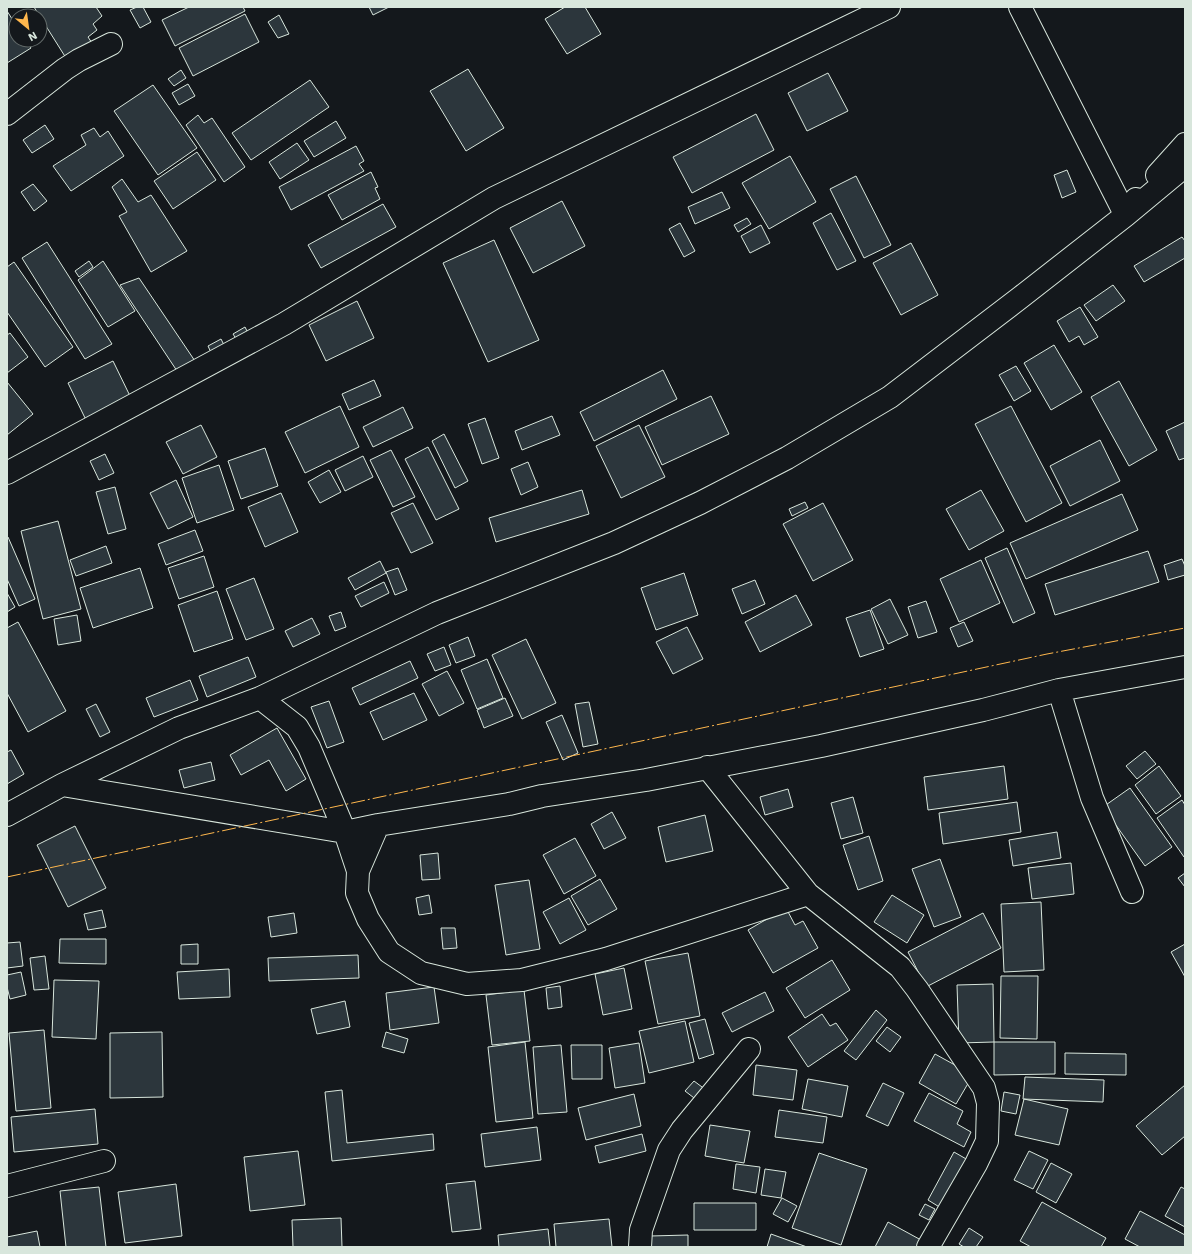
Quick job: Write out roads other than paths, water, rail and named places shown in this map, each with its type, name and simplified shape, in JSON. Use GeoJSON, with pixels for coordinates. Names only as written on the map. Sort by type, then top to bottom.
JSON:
{"type":"FeatureCollection","features":[{"type":"Feature","properties":{"kind":"street"},"geometry":{"type":"LineString","coordinates":[[7,473],[284,324],[494,198],[889,7]]}},
{"type":"Feature","properties":{"kind":"street"},"geometry":{"type":"LineString","coordinates":[[1020,7],[1124,212],[1185,144]]}},
{"type":"Feature","properties":{"kind":"street"},"geometry":{"type":"LineString","coordinates":[[7,114],[79,60],[111,44]]}},
{"type":"Feature","properties":{"kind":"street"},"geometry":{"type":"LineString","coordinates":[[7,815],[62,785],[179,728],[260,698],[437,613],[614,543],[700,503],[787,458],[890,397],[1028,292],[1185,166]]}},
{"type":"Feature","properties":{"kind":"street"},"geometry":{"type":"LineString","coordinates":[[62,785],[345,832],[378,825],[509,804],[542,796],[646,780],[821,746],[983,710],[1059,690],[1185,667]]}},
{"type":"Feature","properties":{"kind":"street"},"geometry":{"type":"LineString","coordinates":[[1059,690],[1092,798],[1132,892]]}},
{"type":"Feature","properties":{"kind":"street"},"geometry":{"type":"LineString","coordinates":[[260,698],[297,727],[309,747],[345,832],[358,871]]}},
{"type":"Feature","properties":{"kind":"street"},"geometry":{"type":"LineString","coordinates":[[707,767],[808,894],[900,967],[984,1088],[988,1103],[987,1141],[976,1164],[928,1247]]}},
{"type":"Feature","properties":{"kind":"street"},"geometry":{"type":"LineString","coordinates":[[378,825],[358,871],[357,893],[368,919],[389,952],[421,973],[467,984],[522,980],[606,959],[808,894]]}},
{"type":"Feature","properties":{"kind":"street"},"geometry":{"type":"LineString","coordinates":[[640,1247],[641,1230],[669,1150],[682,1130],[749,1049]]}},
{"type":"Feature","properties":{"kind":"street"},"geometry":{"type":"LineString","coordinates":[[7,1186],[104,1161]]}}]}
